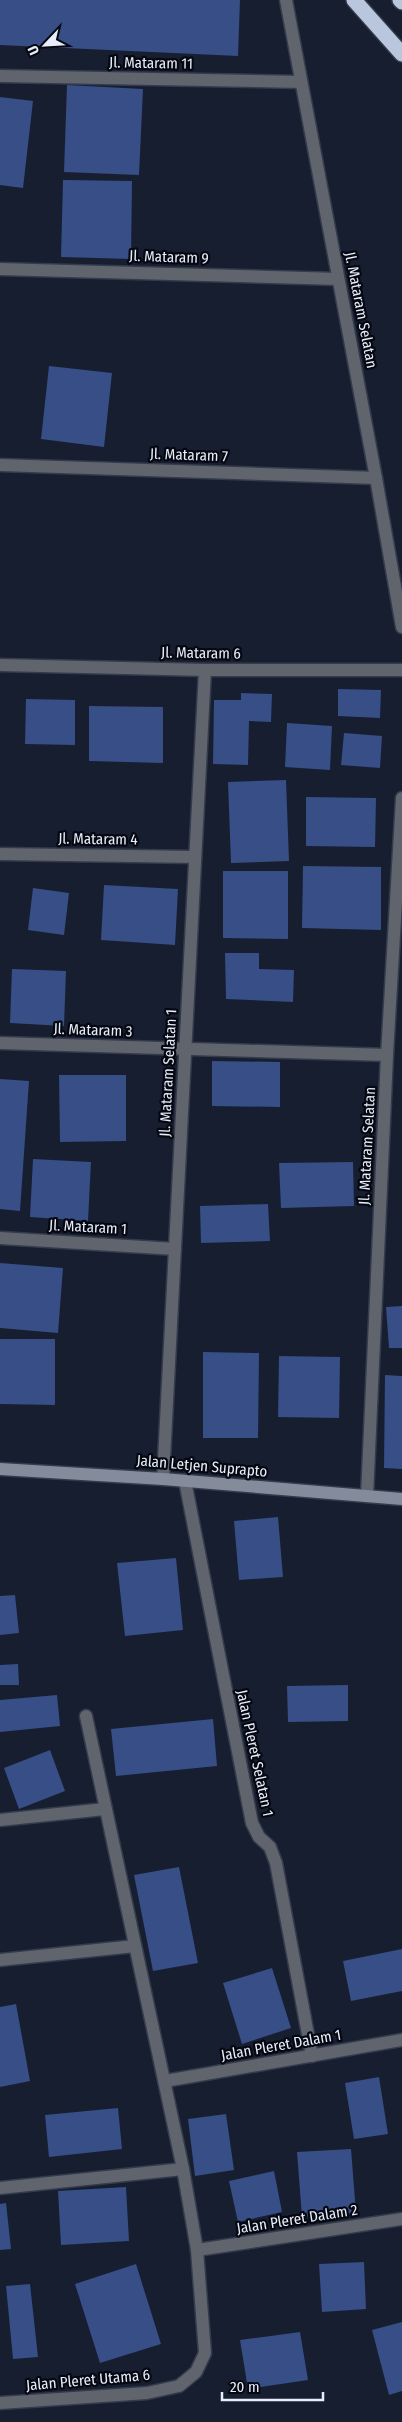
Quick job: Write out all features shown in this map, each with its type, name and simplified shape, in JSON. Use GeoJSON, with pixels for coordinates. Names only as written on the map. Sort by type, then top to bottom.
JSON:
{"type":"FeatureCollection","features":[{"type":"Feature","properties":{"kind":"highway"},"geometry":{"type":"LineString","coordinates":[[354,0],[402,54]]}},
{"type":"Feature","properties":{"kind":"main road","name":"Jalan Letjen Suprapto"},"geometry":{"type":"LineString","coordinates":[[0,1469],[163,1478],[402,1499]]}},
{"type":"Feature","properties":{"kind":"street","name":"Jl. Mataram Selatan"},"geometry":{"type":"LineString","coordinates":[[286,0],[376,478],[402,627]]}},
{"type":"Feature","properties":{"kind":"street","name":"Jl. Mataram 11"},"geometry":{"type":"LineString","coordinates":[[0,76],[302,82]]}},
{"type":"Feature","properties":{"kind":"street","name":"Jl. Mataram 9"},"geometry":{"type":"LineString","coordinates":[[0,268],[338,279]]}},
{"type":"Feature","properties":{"kind":"street","name":"Jl. Mataram 7"},"geometry":{"type":"LineString","coordinates":[[0,466],[376,478]]}},
{"type":"Feature","properties":{"kind":"street","name":"Jl. Mataram 6"},"geometry":{"type":"LineString","coordinates":[[0,665],[205,670],[402,670]]}},
{"type":"Feature","properties":{"kind":"street","name":"Jl. Mataram Selatan 1"},"geometry":{"type":"LineString","coordinates":[[163,1478],[205,670]]}},
{"type":"Feature","properties":{"kind":"street","name":"Jl. Mataram Selatan"},"geometry":{"type":"LineString","coordinates":[[367,1496],[387,1055],[402,798]]}},
{"type":"Feature","properties":{"kind":"street","name":"Jl. Mataram 4"},"geometry":{"type":"LineString","coordinates":[[0,854],[195,857]]}},
{"type":"Feature","properties":{"kind":"street","name":"Jl. Mataram 3"},"geometry":{"type":"LineString","coordinates":[[0,1043],[387,1055]]}},
{"type":"Feature","properties":{"kind":"street","name":"Jl. Mataram 1"},"geometry":{"type":"LineString","coordinates":[[0,1238],[175,1249]]}},
{"type":"Feature","properties":{"kind":"street","name":"Jalan Pleret Selatan 1"},"geometry":{"type":"LineString","coordinates":[[185,1481],[252,1823],[259,1837],[270,1847],[276,1863],[312,2056]]}},
{"type":"Feature","properties":{"kind":"street"},"geometry":{"type":"LineString","coordinates":[[86,1716],[134,1946],[165,2081],[183,2169],[196,2250]]}},
{"type":"Feature","properties":{"kind":"street"},"geometry":{"type":"LineString","coordinates":[[0,1820],[105,1809]]}},
{"type":"Feature","properties":{"kind":"street"},"geometry":{"type":"LineString","coordinates":[[0,1960],[134,1946]]}},
{"type":"Feature","properties":{"kind":"street","name":"Jalan Pleret Dalam 1"},"geometry":{"type":"LineString","coordinates":[[165,2081],[402,2040]]}},
{"type":"Feature","properties":{"kind":"street"},"geometry":{"type":"LineString","coordinates":[[0,2188],[183,2169]]}},
{"type":"Feature","properties":{"kind":"street","name":"Jalan Pleret Dalam 2"},"geometry":{"type":"LineString","coordinates":[[196,2250],[402,2219]]}},
{"type":"Feature","properties":{"kind":"street","name":"Jalan Pleret Utama 6"},"geometry":{"type":"LineString","coordinates":[[0,2403],[147,2393],[179,2386],[196,2372],[205,2353],[196,2250]]}},
{"type":"Feature","properties":{"kind":"building"},"geometry":{"type":"Polygon","coordinates":[[[0,0],[240,0],[238,56],[0,45],[0,0]]]}},
{"type":"Feature","properties":{"kind":"building"},"geometry":{"type":"Polygon","coordinates":[[[67,85],[143,89],[139,175],[64,172],[67,85]]]}},
{"type":"Feature","properties":{"kind":"building"},"geometry":{"type":"Polygon","coordinates":[[[0,97],[33,101],[23,188],[0,185],[0,97]]]}},
{"type":"Feature","properties":{"kind":"building"},"geometry":{"type":"Polygon","coordinates":[[[63,180],[132,181],[131,259],[61,257],[63,180]]]}},
{"type":"Feature","properties":{"kind":"building"},"geometry":{"type":"Polygon","coordinates":[[[49,366],[112,373],[104,447],[41,439],[49,366]]]}},
{"type":"Feature","properties":{"kind":"building"},"geometry":{"type":"Polygon","coordinates":[[[338,689],[381,690],[380,718],[338,716],[338,689]]]}},
{"type":"Feature","properties":{"kind":"building"},"geometry":{"type":"Polygon","coordinates":[[[241,693],[272,694],[271,722],[249,721],[248,765],[213,764],[214,700],[241,700],[241,693]]]}},
{"type":"Feature","properties":{"kind":"building"},"geometry":{"type":"Polygon","coordinates":[[[26,699],[75,700],[75,745],[25,744],[26,699]]]}},
{"type":"Feature","properties":{"kind":"building"},"geometry":{"type":"Polygon","coordinates":[[[89,706],[163,707],[163,763],[89,761],[89,706]]]}},
{"type":"Feature","properties":{"kind":"building"},"geometry":{"type":"Polygon","coordinates":[[[287,723],[332,726],[330,770],[285,767],[287,723]]]}},
{"type":"Feature","properties":{"kind":"building"},"geometry":{"type":"Polygon","coordinates":[[[344,733],[382,736],[380,768],[341,765],[344,733]]]}},
{"type":"Feature","properties":{"kind":"building"},"geometry":{"type":"Polygon","coordinates":[[[286,780],[289,861],[231,863],[228,782],[286,780]]]}},
{"type":"Feature","properties":{"kind":"building"},"geometry":{"type":"Polygon","coordinates":[[[306,797],[376,798],[375,847],[306,846],[306,797]]]}},
{"type":"Feature","properties":{"kind":"building"},"geometry":{"type":"Polygon","coordinates":[[[303,866],[381,867],[381,930],[302,928],[303,866]]]}},
{"type":"Feature","properties":{"kind":"building"},"geometry":{"type":"Polygon","coordinates":[[[223,871],[288,871],[288,939],[223,938],[223,871]]]}},
{"type":"Feature","properties":{"kind":"building"},"geometry":{"type":"Polygon","coordinates":[[[104,885],[178,889],[175,945],[101,940],[104,885]]]}},
{"type":"Feature","properties":{"kind":"building"},"geometry":{"type":"Polygon","coordinates":[[[33,888],[69,893],[64,935],[28,930],[33,888]]]}},
{"type":"Feature","properties":{"kind":"building"},"geometry":{"type":"Polygon","coordinates":[[[225,953],[259,953],[259,969],[294,970],[293,1002],[226,999],[225,953]]]}},
{"type":"Feature","properties":{"kind":"building"},"geometry":{"type":"Polygon","coordinates":[[[12,969],[66,971],[64,1026],[10,1023],[12,969]]]}},
{"type":"Feature","properties":{"kind":"building"},"geometry":{"type":"Polygon","coordinates":[[[212,1061],[280,1062],[280,1107],[212,1106],[212,1061]]]}},
{"type":"Feature","properties":{"kind":"building"},"geometry":{"type":"Polygon","coordinates":[[[59,1075],[126,1075],[126,1141],[60,1142],[59,1075]]]}},
{"type":"Feature","properties":{"kind":"building"},"geometry":{"type":"Polygon","coordinates":[[[0,1079],[29,1081],[20,1211],[0,1209],[0,1079]]]}},
{"type":"Feature","properties":{"kind":"building"},"geometry":{"type":"Polygon","coordinates":[[[33,1159],[91,1162],[88,1221],[30,1217],[33,1159]]]}},
{"type":"Feature","properties":{"kind":"building"},"geometry":{"type":"Polygon","coordinates":[[[353,1162],[354,1206],[281,1208],[279,1163],[353,1162]]]}},
{"type":"Feature","properties":{"kind":"building"},"geometry":{"type":"Polygon","coordinates":[[[268,1204],[270,1241],[201,1243],[200,1206],[268,1204]]]}},
{"type":"Feature","properties":{"kind":"building"},"geometry":{"type":"Polygon","coordinates":[[[0,1263],[63,1268],[58,1333],[0,1328],[0,1263]]]}},
{"type":"Feature","properties":{"kind":"building"},"geometry":{"type":"Polygon","coordinates":[[[402,1306],[402,1348],[389,1348],[386,1307],[402,1306]]]}},
{"type":"Feature","properties":{"kind":"building"},"geometry":{"type":"Polygon","coordinates":[[[0,1339],[55,1339],[55,1405],[0,1404],[0,1339]]]}},
{"type":"Feature","properties":{"kind":"building"},"geometry":{"type":"Polygon","coordinates":[[[203,1352],[259,1353],[258,1438],[203,1438],[203,1352]]]}},
{"type":"Feature","properties":{"kind":"building"},"geometry":{"type":"Polygon","coordinates":[[[279,1356],[340,1357],[339,1418],[278,1417],[279,1356]]]}},
{"type":"Feature","properties":{"kind":"building"},"geometry":{"type":"Polygon","coordinates":[[[385,1375],[402,1376],[402,1469],[384,1468],[385,1375]]]}},
{"type":"Feature","properties":{"kind":"building"},"geometry":{"type":"Polygon","coordinates":[[[278,1517],[283,1577],[239,1580],[234,1521],[278,1517]]]}},
{"type":"Feature","properties":{"kind":"building"},"geometry":{"type":"Polygon","coordinates":[[[176,1558],[183,1630],[125,1636],[117,1563],[176,1558]]]}},
{"type":"Feature","properties":{"kind":"building"},"geometry":{"type":"Polygon","coordinates":[[[15,1595],[19,1633],[0,1635],[0,1596],[15,1595]]]}},
{"type":"Feature","properties":{"kind":"building"},"geometry":{"type":"Polygon","coordinates":[[[18,1664],[19,1685],[0,1685],[0,1665],[18,1664]]]}},
{"type":"Feature","properties":{"kind":"building"},"geometry":{"type":"Polygon","coordinates":[[[348,1685],[348,1721],[288,1722],[287,1686],[348,1685]]]}},
{"type":"Feature","properties":{"kind":"building"},"geometry":{"type":"Polygon","coordinates":[[[57,1695],[60,1726],[0,1732],[0,1700],[57,1695]]]}},
{"type":"Feature","properties":{"kind":"building"},"geometry":{"type":"Polygon","coordinates":[[[213,1719],[217,1766],[116,1776],[111,1729],[213,1719]]]}},
{"type":"Feature","properties":{"kind":"building"},"geometry":{"type":"Polygon","coordinates":[[[50,1750],[65,1791],[19,1809],[4,1768],[50,1750]]]}},
{"type":"Feature","properties":{"kind":"building"},"geometry":{"type":"Polygon","coordinates":[[[179,1867],[198,1963],[153,1971],[134,1875],[179,1867]]]}},
{"type":"Feature","properties":{"kind":"building"},"geometry":{"type":"Polygon","coordinates":[[[402,1949],[402,1991],[351,2001],[343,1961],[402,1949]]]}},
{"type":"Feature","properties":{"kind":"building"},"geometry":{"type":"Polygon","coordinates":[[[272,1968],[291,2028],[242,2044],[223,1983],[272,1968]]]}},
{"type":"Feature","properties":{"kind":"building"},"geometry":{"type":"Polygon","coordinates":[[[16,2004],[30,2081],[0,2087],[0,2007],[16,2004]]]}},
{"type":"Feature","properties":{"kind":"building"},"geometry":{"type":"Polygon","coordinates":[[[379,2077],[388,2134],[354,2139],[345,2083],[379,2077]]]}},
{"type":"Feature","properties":{"kind":"building"},"geometry":{"type":"Polygon","coordinates":[[[118,2108],[122,2149],[49,2157],[45,2115],[118,2108]]]}},
{"type":"Feature","properties":{"kind":"building"},"geometry":{"type":"Polygon","coordinates":[[[226,2114],[234,2170],[195,2176],[188,2119],[226,2114]]]}},
{"type":"Feature","properties":{"kind":"building"},"geometry":{"type":"Polygon","coordinates":[[[351,2149],[356,2213],[302,2217],[297,2152],[351,2149]]]}},
{"type":"Feature","properties":{"kind":"building"},"geometry":{"type":"Polygon","coordinates":[[[274,2171],[282,2212],[238,2222],[229,2181],[274,2171]]]}},
{"type":"Feature","properties":{"kind":"building"},"geometry":{"type":"Polygon","coordinates":[[[126,2187],[129,2241],[61,2245],[58,2191],[126,2187]]]}},
{"type":"Feature","properties":{"kind":"building"},"geometry":{"type":"Polygon","coordinates":[[[6,2203],[11,2249],[0,2250],[0,2204],[6,2203]]]}},
{"type":"Feature","properties":{"kind":"building"},"geometry":{"type":"Polygon","coordinates":[[[364,2262],[366,2309],[322,2312],[319,2264],[364,2262]]]}},
{"type":"Feature","properties":{"kind":"building"},"geometry":{"type":"Polygon","coordinates":[[[136,2264],[161,2344],[100,2363],[75,2284],[136,2264]]]}},
{"type":"Feature","properties":{"kind":"building"},"geometry":{"type":"Polygon","coordinates":[[[30,2284],[38,2357],[13,2359],[6,2286],[30,2284]]]}},
{"type":"Feature","properties":{"kind":"building"},"geometry":{"type":"Polygon","coordinates":[[[402,2322],[402,2391],[389,2395],[372,2330],[402,2322]]]}},
{"type":"Feature","properties":{"kind":"building"},"geometry":{"type":"Polygon","coordinates":[[[300,2332],[308,2380],[248,2389],[240,2340],[300,2332]]]}}]}
